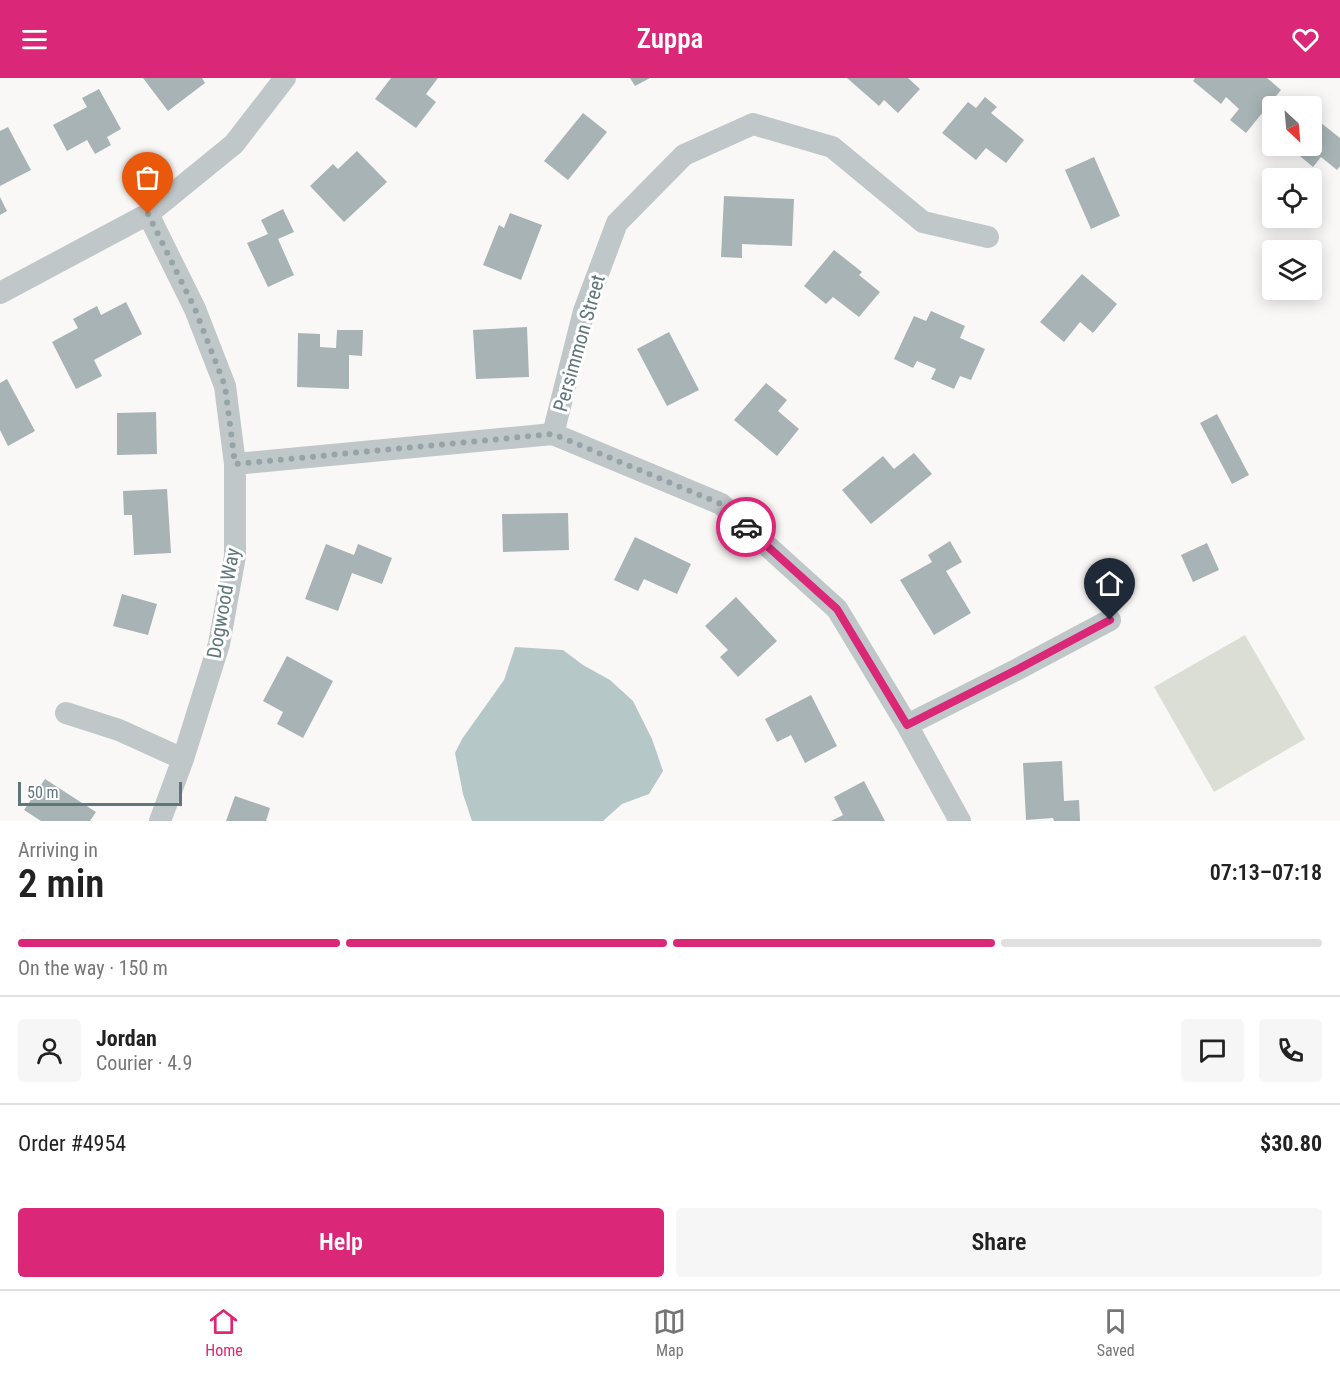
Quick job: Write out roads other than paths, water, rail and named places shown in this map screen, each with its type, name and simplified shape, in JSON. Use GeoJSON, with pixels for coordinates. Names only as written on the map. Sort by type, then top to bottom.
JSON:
{"type":"FeatureCollection","features":[{"type":"Feature","properties":{"kind":"street"},"geometry":{"type":"LineString","coordinates":[[0,293],[148,214],[234,144],[285,78]]}},
{"type":"Feature","properties":{"kind":"street","name":"Persimmon Street"},"geometry":{"type":"LineString","coordinates":[[553,434],[584,311],[617,223],[684,155],[753,124],[832,147],[923,222],[988,237]]}},
{"type":"Feature","properties":{"kind":"street","name":"Dogwood Way"},"geometry":{"type":"LineString","coordinates":[[148,214],[195,309],[225,386],[235,464],[235,556],[219,644],[183,759],[160,821]]}},
{"type":"Feature","properties":{"kind":"street"},"geometry":{"type":"LineString","coordinates":[[235,464],[553,434],[721,504],[837,609],[907,725],[960,821]]}},
{"type":"Feature","properties":{"kind":"street"},"geometry":{"type":"LineString","coordinates":[[907,725],[1110,620]]}},
{"type":"Feature","properties":{"kind":"street"},"geometry":{"type":"LineString","coordinates":[[66,712],[118,730],[183,759]]}}]}
